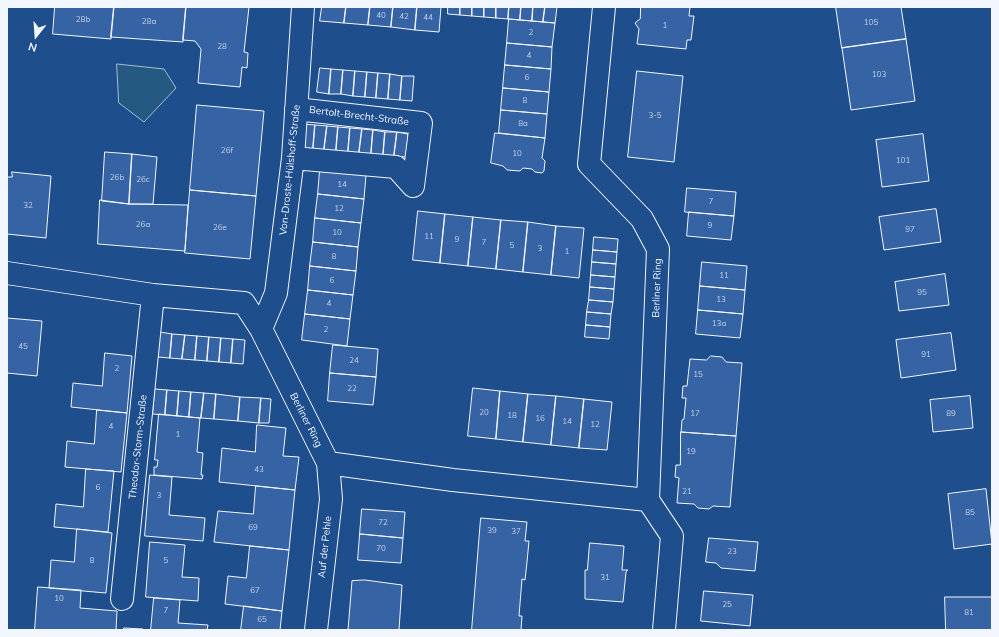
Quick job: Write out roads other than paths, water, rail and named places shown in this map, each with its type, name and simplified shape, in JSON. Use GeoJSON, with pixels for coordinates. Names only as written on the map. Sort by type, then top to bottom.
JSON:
{"type":"FeatureCollection","features":[{"type":"Feature","properties":{"kind":"street","name":"Von-Droste-Hülshoff-Straße"},"geometry":{"type":"LineString","coordinates":[[261,329],[276,293],[293,158],[303,7]]}},
{"type":"Feature","properties":{"kind":"street","name":"Berliner Ring"},"geometry":{"type":"LineString","coordinates":[[604,7],[589,164],[642,219],[658,249],[648,500]]}},
{"type":"Feature","properties":{"kind":"street","name":"Bertolt-Brecht-Straße"},"geometry":{"type":"LineString","coordinates":[[293,158],[396,167],[414,186],[421,123],[296,109]]}},
{"type":"Feature","properties":{"kind":"street","name":"Berliner Ring"},"geometry":{"type":"LineString","coordinates":[[7,273],[153,295],[244,303],[261,329],[328,463]]}},
{"type":"Feature","properties":{"kind":"street","name":"Theodor-Storm-Straße"},"geometry":{"type":"LineString","coordinates":[[122,599],[153,295]]}},
{"type":"Feature","properties":{"kind":"street"},"geometry":{"type":"LineString","coordinates":[[328,463],[461,480],[648,500],[672,536],[664,630]]}},
{"type":"Feature","properties":{"kind":"street","name":"Auf der Pehle"},"geometry":{"type":"LineString","coordinates":[[316,630],[331,499],[328,463]]}}]}
